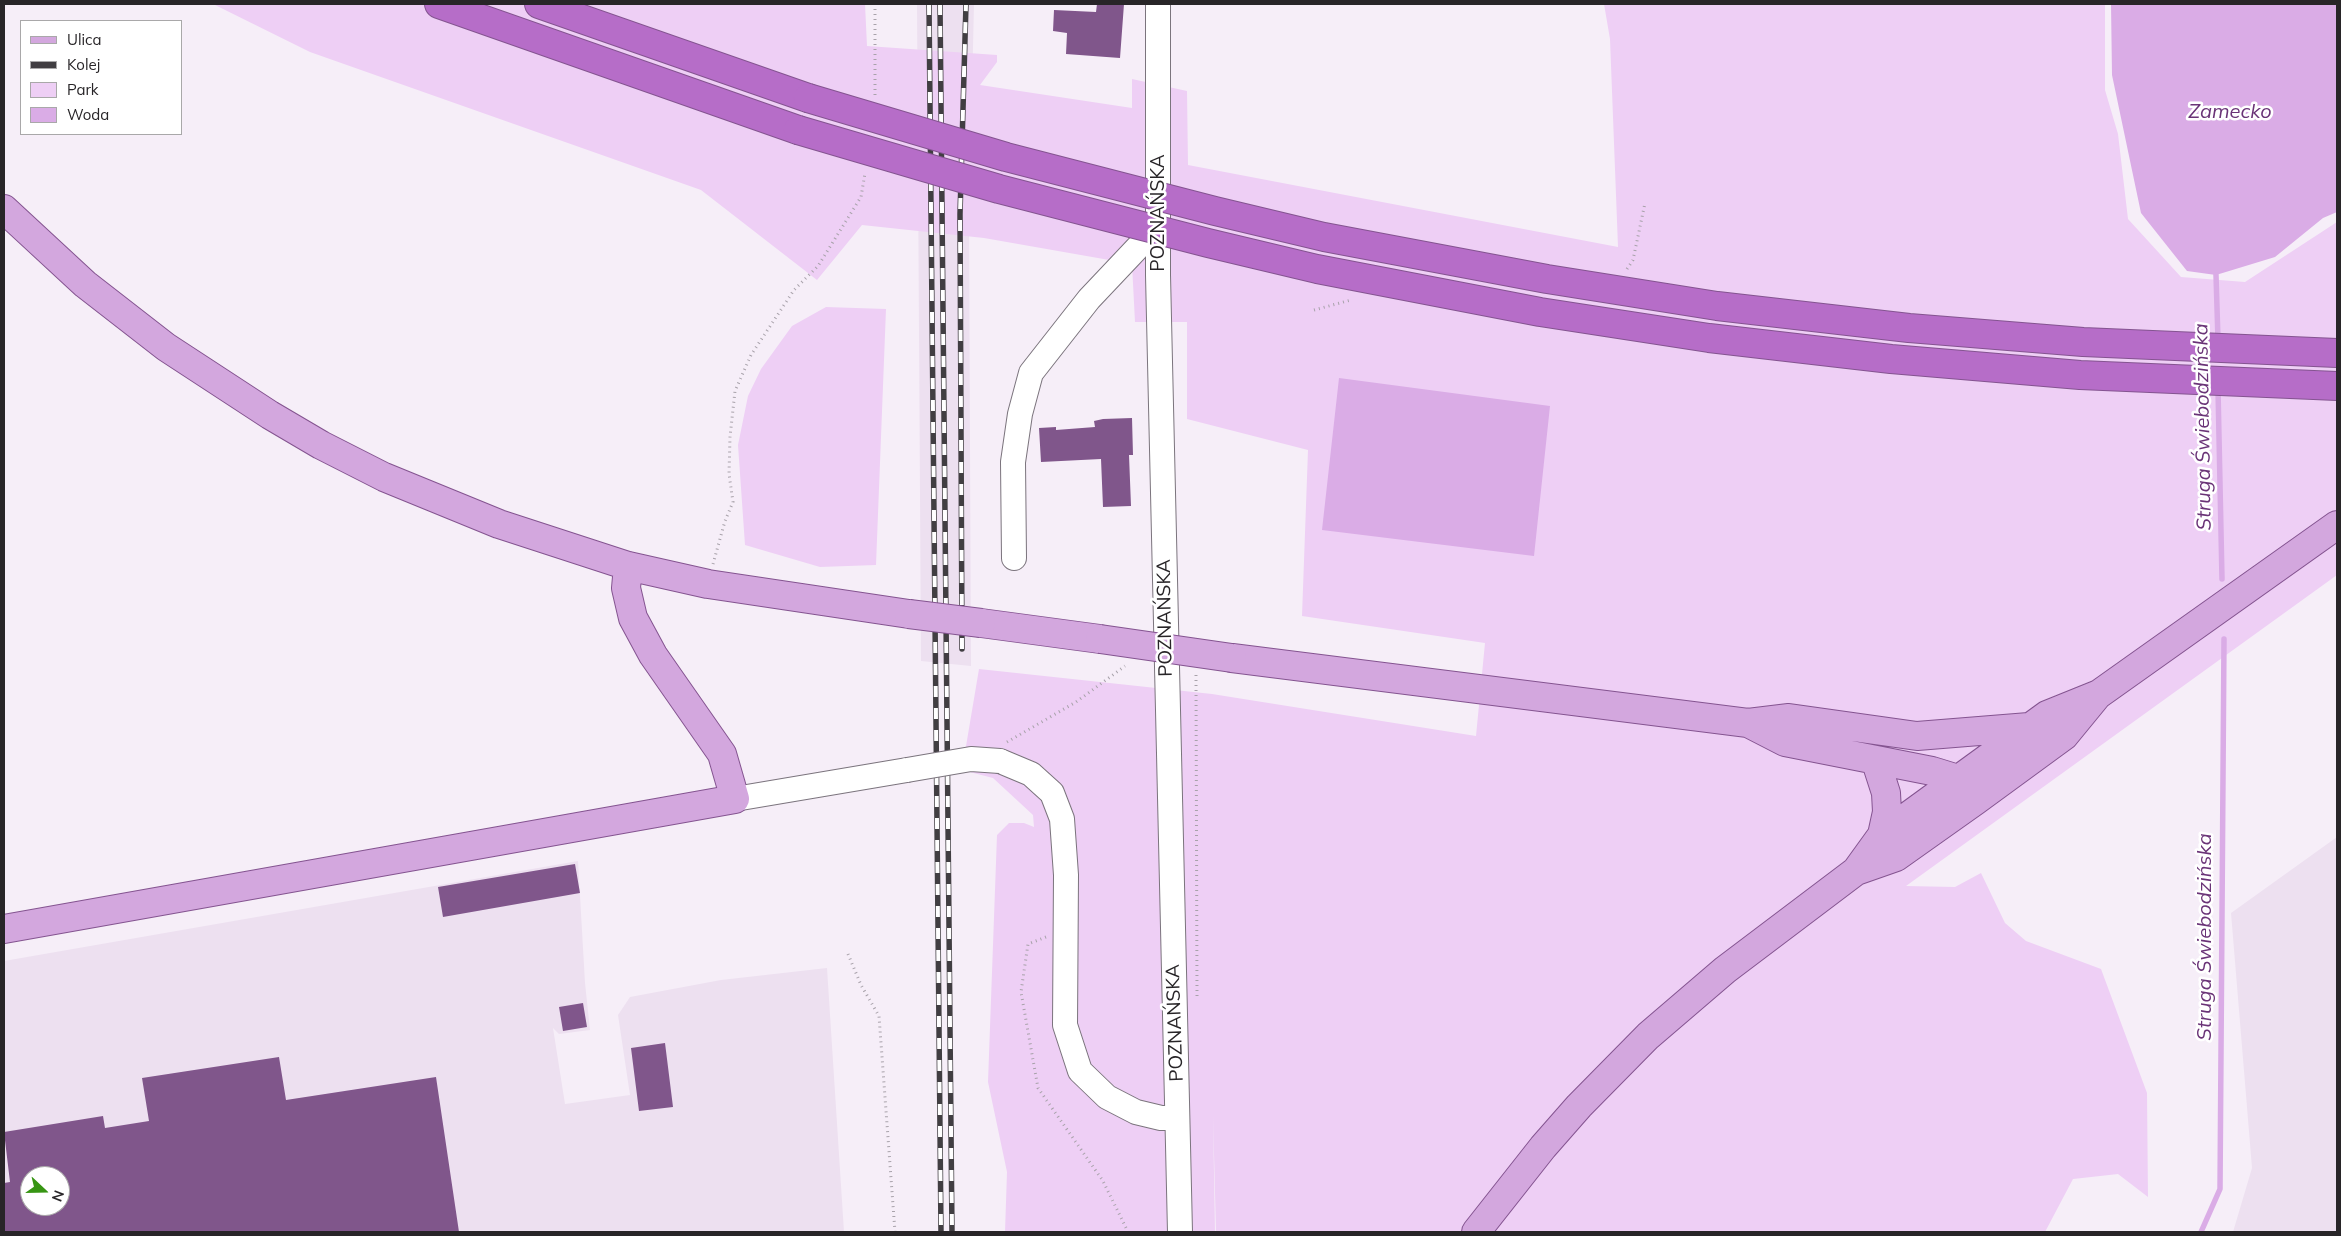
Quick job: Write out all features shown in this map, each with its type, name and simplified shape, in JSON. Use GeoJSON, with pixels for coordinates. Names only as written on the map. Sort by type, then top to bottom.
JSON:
{"type":"FeatureCollection","features":[{"type":"Feature","properties":{"kind":"highway"},"geometry":{"type":"LineString","coordinates":[[439,4],[798,130],[892,159],[1132,224],[1317,269],[1540,312],[1709,338],[1872,357],[2080,375],[2337,386]]}},
{"type":"Feature","properties":{"kind":"highway"},"geometry":{"type":"LineString","coordinates":[[539,4],[808,98],[1006,157],[1324,237],[1546,279],[1727,307],[1909,328],[2083,342],[2337,353]]}},
{"type":"Feature","properties":{"kind":"main road"},"geometry":{"type":"LineString","coordinates":[[4,209],[85,284],[166,347],[222,386],[321,445],[384,477],[449,505],[628,566],[708,584],[909,614],[1232,658],[1748,723],[1789,718],[1917,736],[2030,727]]}},
{"type":"Feature","properties":{"kind":"main road"},"geometry":{"type":"LineString","coordinates":[[1476,1232],[1501,1198],[1573,1113],[1648,1036],[1725,970],[1856,871],[1882,835],[2030,727],[2047,716],[2099,694],[2337,525]]}},
{"type":"Feature","properties":{"kind":"main road"},"geometry":{"type":"LineString","coordinates":[[4,928],[734,799],[722,754],[653,655],[632,618],[626,588],[628,566]]}},
{"type":"Feature","properties":{"kind":"main road"},"geometry":{"type":"LineString","coordinates":[[1856,871],[1896,857],[1975,801],[2064,736],[2099,694]]}},
{"type":"Feature","properties":{"kind":"main road"},"geometry":{"type":"LineString","coordinates":[[1748,723],[1785,742],[1846,753],[1876,762],[1932,771],[1958,779]]}},
{"type":"Feature","properties":{"kind":"main road"},"geometry":{"type":"LineString","coordinates":[[1917,736],[1940,746],[1949,755],[1955,765],[1958,779],[1975,801]]}},
{"type":"Feature","properties":{"kind":"main road"},"geometry":{"type":"LineString","coordinates":[[1876,762],[1886,793],[1888,812],[1882,835]]}},
{"type":"Feature","properties":{"kind":"street","name":"POZNAŃSKA"},"geometry":{"type":"LineString","coordinates":[[1158,4],[1158,226],[1180,1232]]}},
{"type":"Feature","properties":{"kind":"street"},"geometry":{"type":"LineString","coordinates":[[1014,558],[1013,462],[1020,414],[1031,373],[1089,299],[1158,226]]}},
{"type":"Feature","properties":{"kind":"street"},"geometry":{"type":"LineString","coordinates":[[734,799],[972,759],[1000,761],[1031,774],[1052,793],[1062,820],[1066,875],[1065,1025],[1080,1071],[1107,1097],[1136,1112],[1161,1118],[1178,1118]]}},
{"type":"Feature","properties":{"kind":"path"},"geometry":{"type":"LineString","coordinates":[[708,584],[725,521],[733,502],[729,474],[730,436],[735,391],[751,355],[794,290]]}},
{"type":"Feature","properties":{"kind":"path"},"geometry":{"type":"LineString","coordinates":[[848,954],[861,985],[879,1016],[895,1232]]}},
{"type":"Feature","properties":{"kind":"shaded area"},"geometry":{"type":"Polygon","coordinates":[[[917,4],[974,4],[969,219],[971,666],[921,661],[917,4]]]}},
{"type":"Feature","properties":{"kind":"shaded area"},"geometry":{"type":"Polygon","coordinates":[[[2337,837],[2337,1232],[2233,1232],[2252,1168],[2231,913],[2337,837]]]}},
{"type":"Feature","properties":{"kind":"shaded area"},"geometry":{"type":"Polygon","coordinates":[[[578,861],[585,983],[590,1030],[559,1034],[553,1028],[565,1104],[630,1095],[618,1015],[630,997],[721,980],[827,968],[844,1232],[4,1232],[4,961],[578,861]]]}},
{"type":"Feature","properties":{"kind":"green space"},"geometry":{"type":"Polygon","coordinates":[[[213,4],[865,4],[867,46],[997,55],[997,62],[980,85],[1132,108],[1132,79],[1187,91],[1188,165],[1618,247],[1610,39],[1604,4],[2105,4],[2105,90],[2118,134],[2128,219],[2181,277],[2245,282],[2337,222],[2337,575],[1906,886],[1955,887],[1981,873],[2005,923],[2026,941],[2101,969],[2147,1093],[2148,1197],[2118,1174],[2073,1179],[2045,1232],[1216,1232],[1213,1115],[1215,1232],[1005,1232],[1007,1172],[988,1082],[997,835],[1009,823],[1024,823],[1034,827],[1033,815],[993,778],[962,770],[979,669],[1212,694],[1476,736],[1485,643],[1302,616],[1308,450],[1187,419],[1187,322],[1135,322],[1132,264],[984,238],[862,225],[817,280],[701,190],[310,52],[213,4]]]}},
{"type":"Feature","properties":{"kind":"green space"},"geometry":{"type":"Polygon","coordinates":[[[826,307],[886,309],[876,565],[820,567],[745,545],[738,445],[748,396],[761,369],[792,326],[826,307]]]}},
{"type":"Feature","properties":{"kind":"water","name":"Zamecko"},"geometry":{"type":"Polygon","coordinates":[[[2111,4],[2337,4],[2337,212],[2323,218],[2275,257],[2216,275],[2187,271],[2141,213],[2112,75],[2111,4]]]}},
{"type":"Feature","properties":{"kind":"water"},"geometry":{"type":"Polygon","coordinates":[[[1339,378],[1550,406],[1534,556],[1322,530],[1339,378]]]}},
{"type":"Feature","properties":{"kind":"building"},"geometry":{"type":"Polygon","coordinates":[[[1097,4],[1124,4],[1120,58],[1066,54],[1067,33],[1053,31],[1054,10],[1096,12],[1097,4]]]}},
{"type":"Feature","properties":{"kind":"building"},"geometry":{"type":"Polygon","coordinates":[[[1132,418],[1133,455],[1129,455],[1131,506],[1103,507],[1101,459],[1041,462],[1039,428],[1056,427],[1056,430],[1095,427],[1094,421],[1132,418]]]}},
{"type":"Feature","properties":{"kind":"building"},"geometry":{"type":"Polygon","coordinates":[[[575,864],[580,893],[443,917],[438,887],[575,864]]]}},
{"type":"Feature","properties":{"kind":"building"},"geometry":{"type":"Polygon","coordinates":[[[583,1003],[587,1027],[563,1031],[559,1007],[583,1003]]]}},
{"type":"Feature","properties":{"kind":"building"},"geometry":{"type":"Polygon","coordinates":[[[665,1043],[673,1107],[639,1111],[631,1048],[665,1043]]]}},
{"type":"Feature","properties":{"kind":"building"},"geometry":{"type":"Polygon","coordinates":[[[279,1057],[286,1100],[436,1077],[459,1232],[4,1232],[4,1183],[10,1182],[4,1132],[103,1116],[105,1128],[149,1121],[142,1078],[279,1057]]]}},
{"type":"Feature","properties":{"kind":"waterway","name":"Struga Świebodzińska"},"geometry":{"type":"LineString","coordinates":[[2216,275],[2218,340]]}},
{"type":"Feature","properties":{"kind":"waterway","name":"Struga Świebodzińska"},"geometry":{"type":"LineString","coordinates":[[2218,389],[2222,579]]}},
{"type":"Feature","properties":{"kind":"waterway","name":"Struga Świebodzińska"},"geometry":{"type":"LineString","coordinates":[[2201,1232],[2220,1189],[2224,639]]}},
{"type":"Feature","properties":{"kind":"railway"},"geometry":{"type":"LineString","coordinates":[[929,4],[941,1232]]}},
{"type":"Feature","properties":{"kind":"railway"},"geometry":{"type":"LineString","coordinates":[[940,4],[952,1232]]}},
{"type":"Feature","properties":{"kind":"railway"},"geometry":{"type":"LineString","coordinates":[[962,649],[960,214],[966,4]]}}]}
